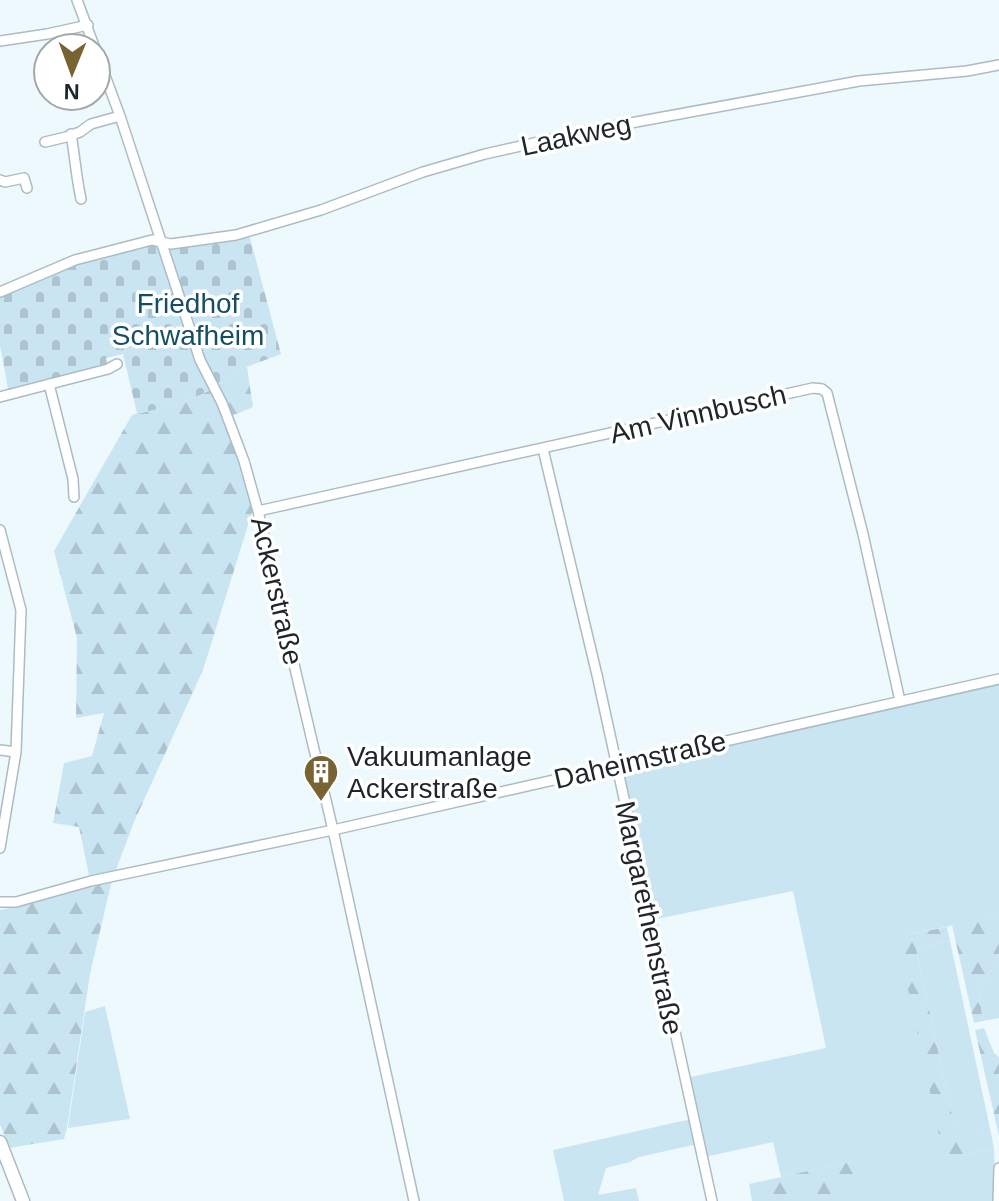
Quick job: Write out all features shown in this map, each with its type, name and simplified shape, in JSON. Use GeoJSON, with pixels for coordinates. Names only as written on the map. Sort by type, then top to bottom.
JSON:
{"type":"FeatureCollection","features":[{"type":"Feature","properties":{"kind":"main road"},"geometry":{"type":"LineString","coordinates":[[0,1142],[23,1201]]}},
{"type":"Feature","properties":{"kind":"street","name":"Ackerstraße"},"geometry":{"type":"LineString","coordinates":[[77,0],[120,116],[200,360],[222,403],[244,461],[333,830],[414,1201]]}},
{"type":"Feature","properties":{"kind":"street"},"geometry":{"type":"LineString","coordinates":[[0,41],[88,25]]}},
{"type":"Feature","properties":{"kind":"street","name":"Laakweg"},"geometry":{"type":"LineString","coordinates":[[0,292],[75,260],[152,240],[171,244],[236,235],[321,210],[460,161],[587,131],[859,81],[999,65]]}},
{"type":"Feature","properties":{"kind":"street"},"geometry":{"type":"LineString","coordinates":[[45,142],[120,116]]}},
{"type":"Feature","properties":{"kind":"street"},"geometry":{"type":"LineString","coordinates":[[71,134],[81,199]]}},
{"type":"Feature","properties":{"kind":"street"},"geometry":{"type":"LineString","coordinates":[[0,180],[5,182],[24,178],[27,188]]}},
{"type":"Feature","properties":{"kind":"street"},"geometry":{"type":"LineString","coordinates":[[0,397],[117,364]]}},
{"type":"Feature","properties":{"kind":"street"},"geometry":{"type":"LineString","coordinates":[[49,384],[73,479],[74,497]]}},
{"type":"Feature","properties":{"kind":"street","name":"Am Vinnbusch"},"geometry":{"type":"LineString","coordinates":[[258,511],[813,388],[822,389],[827,393],[859,520],[900,701]]}},
{"type":"Feature","properties":{"kind":"street","name":"Margarethenstraße"},"geometry":{"type":"LineString","coordinates":[[543,449],[597,675],[712,1201]]}},
{"type":"Feature","properties":{"kind":"street"},"geometry":{"type":"LineString","coordinates":[[0,530],[21,610],[16,752],[0,848]]}},
{"type":"Feature","properties":{"kind":"street","name":"Daheimstraße"},"geometry":{"type":"LineString","coordinates":[[0,902],[16,902],[91,881],[333,830],[999,679]]}},
{"type":"Feature","properties":{"kind":"street"},"geometry":{"type":"LineString","coordinates":[[0,750],[16,752]]}},
{"type":"Feature","properties":{"kind":"street"},"geometry":{"type":"LineString","coordinates":[[998,1201],[999,1168]]}},
{"type":"Feature","properties":{"kind":"green space","name":"Friedhof Schwafheim"},"geometry":{"type":"Polygon","coordinates":[[[249,234],[281,354],[247,367],[211,390],[179,404],[132,415],[137,413],[123,354],[106,358],[107,364],[8,389],[0,346],[0,297],[83,261],[151,245],[158,246],[159,251],[249,234]]]}},
{"type":"Feature","properties":{"kind":"green space"},"geometry":{"type":"Polygon","coordinates":[[[247,367],[253,407],[225,419],[254,506],[203,670],[134,822],[112,880],[90,974],[64,1139],[9,1148],[0,1124],[0,910],[91,885],[79,827],[53,823],[64,763],[92,756],[104,713],[76,718],[77,638],[54,551],[132,415],[179,404],[211,390],[247,367]]]}},
{"type":"Feature","properties":{"kind":"green space"},"geometry":{"type":"Polygon","coordinates":[[[999,683],[999,916],[906,935],[952,1157],[994,1149],[996,1201],[809,1201],[853,1161],[781,1177],[773,1142],[705,1157],[686,1078],[826,1048],[793,891],[652,920],[620,768],[999,683]]]}},
{"type":"Feature","properties":{"kind":"green space"},"geometry":{"type":"Polygon","coordinates":[[[999,916],[999,964],[978,987],[983,1021],[974,1023],[952,925],[999,916]]]}},
{"type":"Feature","properties":{"kind":"green space"},"geometry":{"type":"Polygon","coordinates":[[[947,927],[950,941],[916,948],[957,1139],[991,1133],[994,1149],[952,1157],[943,1153],[899,947],[906,935],[947,927]]]}},
{"type":"Feature","properties":{"kind":"green space"},"geometry":{"type":"Polygon","coordinates":[[[950,941],[991,1133],[957,1140],[916,948],[950,941]]]}},
{"type":"Feature","properties":{"kind":"green space"},"geometry":{"type":"Polygon","coordinates":[[[999,964],[999,1018],[983,1021],[978,987],[999,964]]]}},
{"type":"Feature","properties":{"kind":"green space"},"geometry":{"type":"Polygon","coordinates":[[[105,1006],[130,1119],[68,1128],[85,1012],[105,1006]]]}},
{"type":"Feature","properties":{"kind":"green space"},"geometry":{"type":"Polygon","coordinates":[[[984,1028],[994,1053],[999,1057],[999,1136],[975,1030],[984,1028]]]}},
{"type":"Feature","properties":{"kind":"green space"},"geometry":{"type":"Polygon","coordinates":[[[691,1119],[697,1144],[606,1168],[598,1195],[636,1188],[639,1201],[564,1201],[553,1150],[691,1119]]]}},
{"type":"Feature","properties":{"kind":"green space"},"geometry":{"type":"Polygon","coordinates":[[[853,1161],[860,1190],[809,1201],[752,1201],[749,1184],[853,1161]]]}},
{"type":"Feature","properties":{"kind":"place","name":"Vakuumanlage Ackerstraße"},"geometry":{"type":"Point","coordinates":[321,803]}}]}
